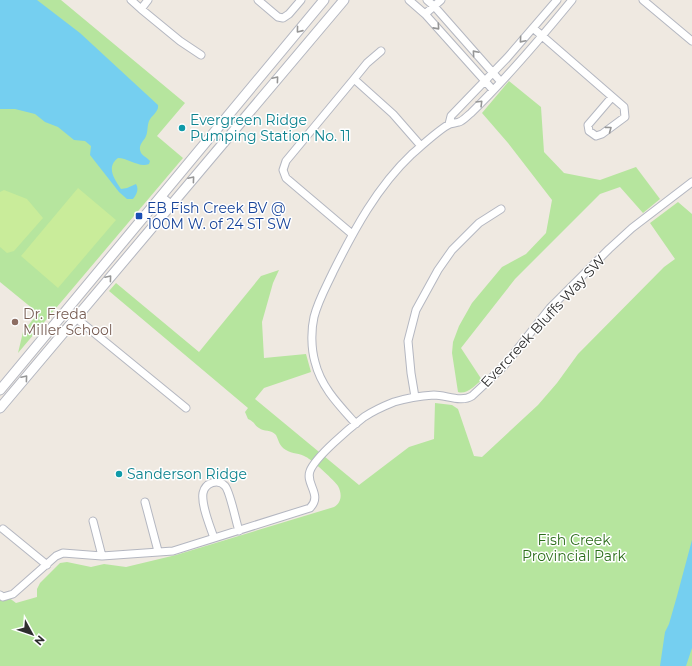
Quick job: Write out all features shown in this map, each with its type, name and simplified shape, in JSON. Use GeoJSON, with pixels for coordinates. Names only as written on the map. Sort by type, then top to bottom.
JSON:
{"type":"FeatureCollection","features":[{"type":"Feature","properties":{"kind":"main road"},"geometry":{"type":"LineString","coordinates":[[0,390],[162,197],[324,0]]}},
{"type":"Feature","properties":{"kind":"main road"},"geometry":{"type":"LineString","coordinates":[[0,408],[344,0]]}},
{"type":"Feature","properties":{"kind":"street"},"geometry":{"type":"LineString","coordinates":[[131,0],[180,41],[201,55]]}},
{"type":"Feature","properties":{"kind":"street"},"geometry":{"type":"LineString","coordinates":[[141,9],[148,0]]}},
{"type":"Feature","properties":{"kind":"street"},"geometry":{"type":"LineString","coordinates":[[258,0],[278,17],[283,18],[289,14],[302,0]]}},
{"type":"Feature","properties":{"kind":"street"},"geometry":{"type":"LineString","coordinates":[[409,0],[425,14],[493,90]]}},
{"type":"Feature","properties":{"kind":"street"},"geometry":{"type":"LineString","coordinates":[[427,0],[501,82]]}},
{"type":"Feature","properties":{"kind":"street"},"geometry":{"type":"LineString","coordinates":[[425,14],[441,0]]}},
{"type":"Feature","properties":{"kind":"street"},"geometry":{"type":"LineString","coordinates":[[449,124],[451,116],[485,82],[557,0]]}},
{"type":"Feature","properties":{"kind":"street"},"geometry":{"type":"LineString","coordinates":[[356,424],[334,400],[324,386],[314,361],[312,343],[313,321],[320,298],[352,234],[370,206],[403,164],[421,146],[449,124],[460,122],[493,90],[542,36],[572,0]]}},
{"type":"Feature","properties":{"kind":"street"},"geometry":{"type":"LineString","coordinates":[[643,0],[692,41]]}},
{"type":"Feature","properties":{"kind":"street"},"geometry":{"type":"LineString","coordinates":[[533,28],[624,107],[625,117],[602,134],[596,136],[590,131],[588,125],[612,97]]}},
{"type":"Feature","properties":{"kind":"street"},"geometry":{"type":"LineString","coordinates":[[352,234],[288,181],[283,170],[286,161],[371,59],[381,51]]}},
{"type":"Feature","properties":{"kind":"street"},"geometry":{"type":"LineString","coordinates":[[354,79],[391,111],[421,146]]}},
{"type":"Feature","properties":{"kind":"street","name":"Evercreek Bluffs Way SW"},"geometry":{"type":"LineString","coordinates":[[239,531],[310,508],[314,503],[315,497],[309,477],[310,471],[319,458],[356,424],[380,408],[395,402],[415,397],[435,395],[462,399],[472,396],[504,366],[550,308],[609,249],[637,224],[692,182]]}},
{"type":"Feature","properties":{"kind":"street"},"geometry":{"type":"LineString","coordinates":[[162,197],[171,204]]}},
{"type":"Feature","properties":{"kind":"street"},"geometry":{"type":"LineString","coordinates":[[415,397],[410,373],[408,341],[416,310],[438,270],[452,250],[479,223],[501,209]]}},
{"type":"Feature","properties":{"kind":"street"},"geometry":{"type":"LineString","coordinates":[[76,318],[186,408]]}},
{"type":"Feature","properties":{"kind":"street"},"geometry":{"type":"LineString","coordinates":[[0,595],[3,597],[13,594],[56,556],[63,553],[102,556],[173,551],[239,531],[227,489],[222,484],[213,482],[206,486],[203,491],[202,499],[214,538]]}},
{"type":"Feature","properties":{"kind":"street"},"geometry":{"type":"LineString","coordinates":[[144,502],[158,551]]}},
{"type":"Feature","properties":{"kind":"street"},"geometry":{"type":"LineString","coordinates":[[93,522],[102,556]]}},
{"type":"Feature","properties":{"kind":"street"},"geometry":{"type":"LineString","coordinates":[[2,529],[47,565]]}},
{"type":"Feature","properties":{"kind":"green space"},"geometry":{"type":"Polygon","coordinates":[[[0,0],[61,0],[185,103],[157,136],[183,158],[18,353],[23,332],[38,313],[0,282],[0,0]]]}},
{"type":"Feature","properties":{"kind":"green space"},"geometry":{"type":"Polygon","coordinates":[[[509,81],[541,107],[544,152],[564,173],[600,180],[636,167],[660,199],[643,213],[620,187],[600,194],[515,279],[461,348],[482,380],[471,389],[461,393],[458,392],[452,353],[453,342],[459,326],[472,303],[502,267],[526,254],[546,233],[552,200],[508,143],[482,113],[509,81]]]}},
{"type":"Feature","properties":{"kind":"green space"},"geometry":{"type":"Polygon","coordinates":[[[78,188],[116,220],[58,288],[21,256],[78,188]]]}},
{"type":"Feature","properties":{"kind":"green space"},"geometry":{"type":"Polygon","coordinates":[[[4,190],[27,199],[43,218],[14,251],[7,253],[0,247],[0,192],[4,190]]]}},
{"type":"Feature","properties":{"kind":"green space","name":"Fish Creek Provincial Park"},"geometry":{"type":"Polygon","coordinates":[[[678,202],[692,214],[692,666],[0,666],[0,591],[16,603],[37,597],[37,589],[40,583],[60,563],[67,562],[91,567],[104,564],[126,567],[176,555],[334,507],[340,500],[341,495],[338,486],[333,480],[306,457],[288,451],[284,448],[274,433],[261,429],[248,419],[245,412],[248,408],[109,291],[116,283],[199,352],[261,276],[279,270],[273,283],[262,322],[264,358],[306,354],[311,372],[264,388],[255,399],[359,485],[409,447],[434,439],[435,403],[452,405],[458,409],[474,456],[482,457],[538,405],[557,383],[578,354],[664,267],[675,259],[650,223],[678,202]]]}},
{"type":"Feature","properties":{"kind":"water"},"geometry":{"type":"Polygon","coordinates":[[[0,0],[37,0],[80,33],[158,105],[156,112],[149,121],[147,134],[140,148],[142,154],[150,161],[149,164],[141,165],[118,158],[112,165],[112,173],[121,189],[136,184],[137,192],[133,199],[127,199],[119,192],[90,155],[91,146],[85,141],[74,140],[58,127],[45,122],[35,114],[15,109],[0,109],[0,0]]]}},
{"type":"Feature","properties":{"kind":"water"},"geometry":{"type":"Polygon","coordinates":[[[692,540],[692,648],[686,666],[660,666],[665,632],[669,624],[692,540]]]}},
{"type":"Feature","properties":{"kind":"place","name":"Evergreen Ridge Pumping Station No. 11"},"geometry":{"type":"Point","coordinates":[182,128]}},
{"type":"Feature","properties":{"kind":"place","name":"EB Fish Creek BV @ 100M W. of 24 ST SW"},"geometry":{"type":"Point","coordinates":[139,216]}},
{"type":"Feature","properties":{"kind":"place","name":"Dr. Freda Miller School"},"geometry":{"type":"Point","coordinates":[15,322]}},
{"type":"Feature","properties":{"kind":"place","name":"Sanderson Ridge"},"geometry":{"type":"Point","coordinates":[119,474]}}]}
